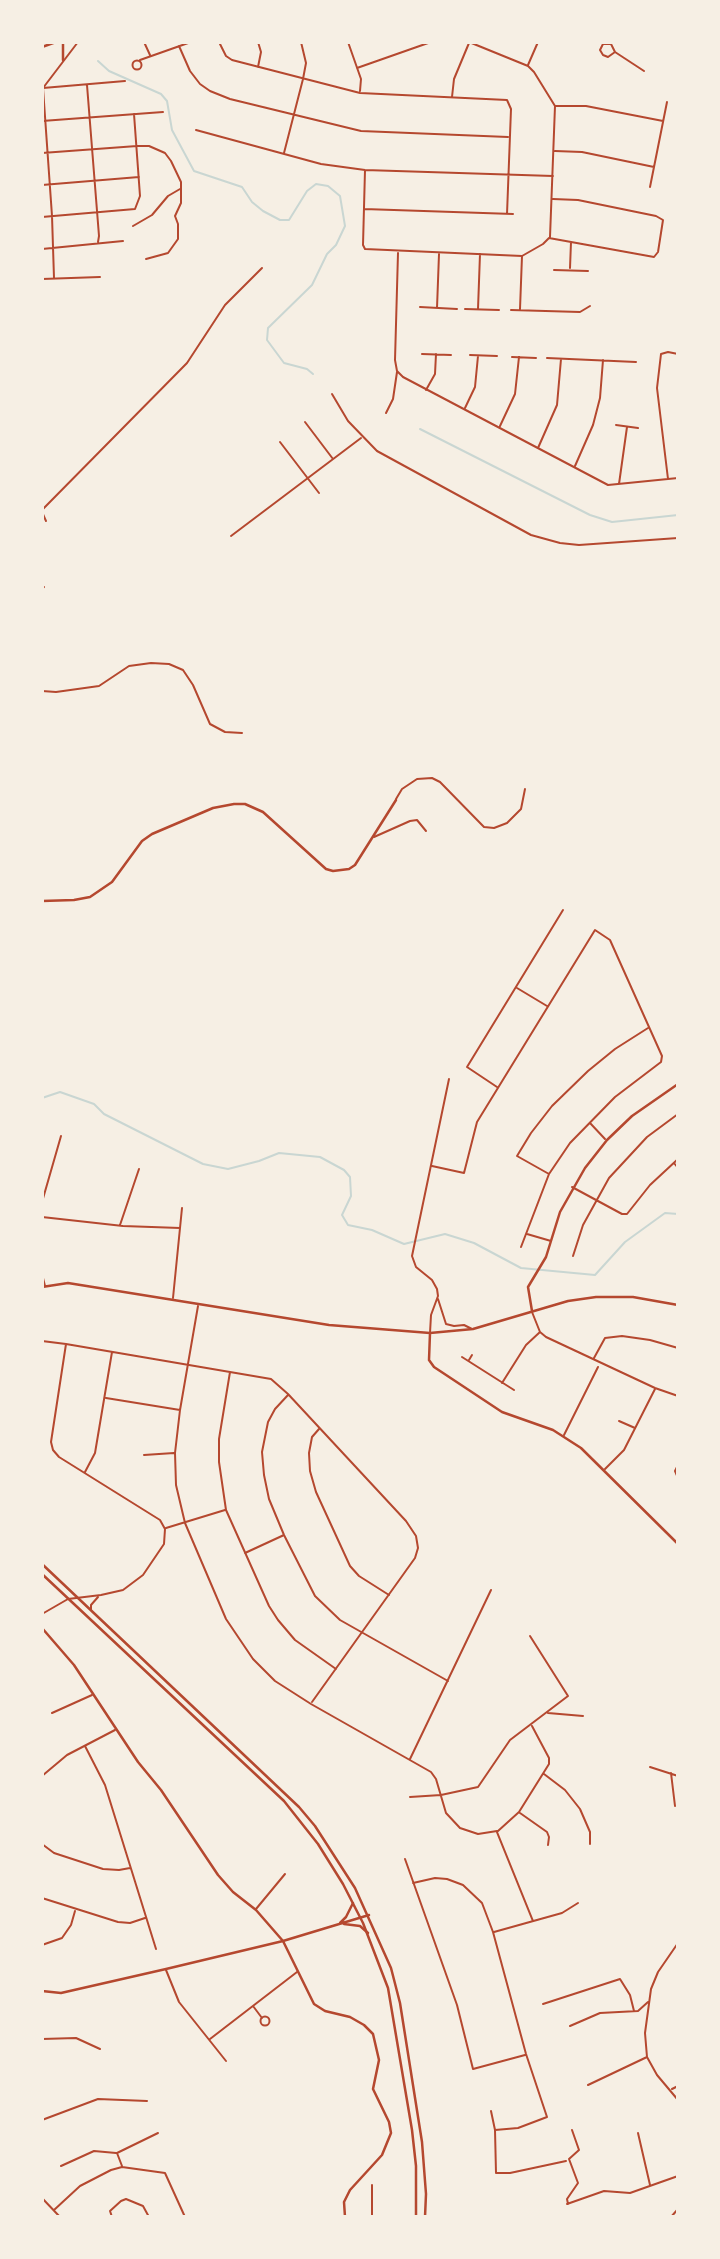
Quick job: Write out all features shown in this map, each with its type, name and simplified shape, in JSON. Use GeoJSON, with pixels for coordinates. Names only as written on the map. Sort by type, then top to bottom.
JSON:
{"type":"FeatureCollection","features":[{"type":"Feature","properties":{"kind":"main road"},"geometry":{"type":"LineString","coordinates":[[42,47],[56,42]]}},
{"type":"Feature","properties":{"kind":"main road"},"geometry":{"type":"LineString","coordinates":[[63,42],[63,60]]}},
{"type":"Feature","properties":{"kind":"main road"},"geometry":{"type":"LineString","coordinates":[[42,901],[90,897],[112,882],[142,841],[152,834],[224,805],[245,804],[262,813],[313,860],[333,871],[349,869],[355,865],[396,800]]}},
{"type":"Feature","properties":{"kind":"main road"},"geometry":{"type":"LineString","coordinates":[[532,1311],[528,1287],[546,1257],[560,1212],[572,1187],[607,1140],[632,1116],[678,1084]]}},
{"type":"Feature","properties":{"kind":"main road"},"geometry":{"type":"LineString","coordinates":[[43,1286],[68,1283],[329,1325],[430,1333],[473,1329],[568,1301],[596,1297],[633,1297],[678,1305]]}},
{"type":"Feature","properties":{"kind":"main road"},"geometry":{"type":"LineString","coordinates":[[430,1333],[429,1360],[434,1367],[502,1412],[564,1436],[604,1470],[678,1544]]}},
{"type":"Feature","properties":{"kind":"main road"},"geometry":{"type":"LineString","coordinates":[[42,1564],[299,1807],[331,1848],[355,1888],[391,1968],[400,2003],[422,2142],[425,2217]]}},
{"type":"Feature","properties":{"kind":"main road"},"geometry":{"type":"LineString","coordinates":[[42,1574],[284,1801],[318,1844],[353,1903],[383,1970],[391,2002],[414,2154],[416,2217]]}},
{"type":"Feature","properties":{"kind":"main road"},"geometry":{"type":"LineString","coordinates":[[42,1628],[74,1665],[92,1695],[218,1875],[233,1892],[256,1910],[283,1941],[314,2004],[325,2011],[350,2017],[373,2034],[379,2060],[373,2089],[389,2122],[391,2133],[382,2155],[350,2190],[344,2202],[345,2217]]}},
{"type":"Feature","properties":{"kind":"main road"},"geometry":{"type":"LineString","coordinates":[[340,1924],[353,1903]]}},
{"type":"Feature","properties":{"kind":"main road"},"geometry":{"type":"LineString","coordinates":[[42,1991],[61,1993],[166,1969],[283,1941],[369,1915]]}},
{"type":"Feature","properties":{"kind":"main road"},"geometry":{"type":"LineString","coordinates":[[340,1924],[354,1924],[368,1933]]}},
{"type":"Feature","properties":{"kind":"street"},"geometry":{"type":"LineString","coordinates":[[54,278],[42,88],[78,42]]}},
{"type":"Feature","properties":{"kind":"street"},"geometry":{"type":"LineString","coordinates":[[144,42],[150,56]]}},
{"type":"Feature","properties":{"kind":"street"},"geometry":{"type":"LineString","coordinates":[[140,60],[191,42]]}},
{"type":"Feature","properties":{"kind":"street"},"geometry":{"type":"LineString","coordinates":[[219,42],[226,56],[232,60],[360,93],[507,100],[511,109],[508,214]]}},
{"type":"Feature","properties":{"kind":"street"},"geometry":{"type":"LineString","coordinates":[[258,42],[261,52],[258,67]]}},
{"type":"Feature","properties":{"kind":"street"},"geometry":{"type":"LineString","coordinates":[[284,154],[306,63],[301,42]]}},
{"type":"Feature","properties":{"kind":"street"},"geometry":{"type":"LineString","coordinates":[[348,42],[361,79],[360,93]]}},
{"type":"Feature","properties":{"kind":"street"},"geometry":{"type":"LineString","coordinates":[[357,68],[430,42]]}},
{"type":"Feature","properties":{"kind":"street"},"geometry":{"type":"LineString","coordinates":[[365,170],[365,249],[522,256],[544,244],[550,238],[555,106],[534,72],[528,66],[469,42],[454,79],[452,97]]}},
{"type":"Feature","properties":{"kind":"street"},"geometry":{"type":"LineString","coordinates":[[484,42],[487,49]]}},
{"type":"Feature","properties":{"kind":"street"},"geometry":{"type":"LineString","coordinates":[[528,66],[538,42]]}},
{"type":"Feature","properties":{"kind":"street"},"geometry":{"type":"LineString","coordinates":[[615,52],[608,57],[600,50],[603,44],[611,43],[615,52],[644,71]]}},
{"type":"Feature","properties":{"kind":"street"},"geometry":{"type":"LineString","coordinates":[[179,46],[190,72],[210,91],[230,99],[361,131],[509,136]]}},
{"type":"Feature","properties":{"kind":"street"},"geometry":{"type":"LineString","coordinates":[[42,88],[125,81]]}},
{"type":"Feature","properties":{"kind":"street"},"geometry":{"type":"LineString","coordinates":[[88,85],[98,242]]}},
{"type":"Feature","properties":{"kind":"street"},"geometry":{"type":"LineString","coordinates":[[650,187],[667,102]]}},
{"type":"Feature","properties":{"kind":"street"},"geometry":{"type":"LineString","coordinates":[[555,106],[586,106],[663,121]]}},
{"type":"Feature","properties":{"kind":"street"},"geometry":{"type":"LineString","coordinates":[[44,121],[163,112]]}},
{"type":"Feature","properties":{"kind":"street"},"geometry":{"type":"LineString","coordinates":[[42,217],[135,209],[140,197],[134,114]]}},
{"type":"Feature","properties":{"kind":"street"},"geometry":{"type":"LineString","coordinates":[[196,130],[321,164],[365,170],[553,176]]}},
{"type":"Feature","properties":{"kind":"street"},"geometry":{"type":"LineString","coordinates":[[42,153],[137,146],[149,146],[164,153],[181,182],[181,203],[175,216],[178,227],[176,243],[164,255],[146,259]]}},
{"type":"Feature","properties":{"kind":"street"},"geometry":{"type":"LineString","coordinates":[[554,151],[582,152],[654,167]]}},
{"type":"Feature","properties":{"kind":"street"},"geometry":{"type":"LineString","coordinates":[[42,185],[139,177]]}},
{"type":"Feature","properties":{"kind":"street"},"geometry":{"type":"LineString","coordinates":[[133,226],[152,215],[167,197],[181,189]]}},
{"type":"Feature","properties":{"kind":"street"},"geometry":{"type":"LineString","coordinates":[[550,238],[654,257],[658,252],[663,220],[656,216],[578,200],[553,199]]}},
{"type":"Feature","properties":{"kind":"street"},"geometry":{"type":"LineString","coordinates":[[364,209],[513,214]]}},
{"type":"Feature","properties":{"kind":"street"},"geometry":{"type":"LineString","coordinates":[[42,248],[123,241]]}},
{"type":"Feature","properties":{"kind":"street"},"geometry":{"type":"LineString","coordinates":[[570,270],[571,241]]}},
{"type":"Feature","properties":{"kind":"street"},"geometry":{"type":"LineString","coordinates":[[398,252],[395,360],[397,371],[402,377],[608,485],[678,478]]}},
{"type":"Feature","properties":{"kind":"street"},"geometry":{"type":"LineString","coordinates":[[437,308],[439,253]]}},
{"type":"Feature","properties":{"kind":"street"},"geometry":{"type":"LineString","coordinates":[[478,309],[480,254]]}},
{"type":"Feature","properties":{"kind":"street"},"geometry":{"type":"LineString","coordinates":[[520,310],[522,256]]}},
{"type":"Feature","properties":{"kind":"street"},"geometry":{"type":"LineString","coordinates":[[46,521],[42,511],[187,363],[225,305],[262,268]]}},
{"type":"Feature","properties":{"kind":"street"},"geometry":{"type":"LineString","coordinates":[[554,270],[588,271]]}},
{"type":"Feature","properties":{"kind":"street"},"geometry":{"type":"LineString","coordinates":[[42,279],[100,277]]}},
{"type":"Feature","properties":{"kind":"street"},"geometry":{"type":"LineString","coordinates":[[510,310],[580,312],[590,306]]}},
{"type":"Feature","properties":{"kind":"street"},"geometry":{"type":"LineString","coordinates":[[420,307],[457,309]]}},
{"type":"Feature","properties":{"kind":"street"},"geometry":{"type":"LineString","coordinates":[[465,309],[499,310]]}},
{"type":"Feature","properties":{"kind":"street"},"geometry":{"type":"LineString","coordinates":[[422,354],[451,355]]}},
{"type":"Feature","properties":{"kind":"street"},"geometry":{"type":"LineString","coordinates":[[426,390],[435,374],[436,354]]}},
{"type":"Feature","properties":{"kind":"street"},"geometry":{"type":"LineString","coordinates":[[668,479],[657,388],[662,354],[678,354]]}},
{"type":"Feature","properties":{"kind":"street"},"geometry":{"type":"LineString","coordinates":[[470,355],[497,356]]}},
{"type":"Feature","properties":{"kind":"street"},"geometry":{"type":"LineString","coordinates":[[464,410],[475,387],[478,356]]}},
{"type":"Feature","properties":{"kind":"street"},"geometry":{"type":"LineString","coordinates":[[512,357],[536,358]]}},
{"type":"Feature","properties":{"kind":"street"},"geometry":{"type":"LineString","coordinates":[[500,428],[515,394],[519,357]]}},
{"type":"Feature","properties":{"kind":"street"},"geometry":{"type":"LineString","coordinates":[[547,358],[636,362]]}},
{"type":"Feature","properties":{"kind":"street"},"geometry":{"type":"LineString","coordinates":[[538,448],[557,405],[561,359]]}},
{"type":"Feature","properties":{"kind":"street"},"geometry":{"type":"LineString","coordinates":[[574,467],[593,425],[600,398],[603,360]]}},
{"type":"Feature","properties":{"kind":"street"},"geometry":{"type":"LineString","coordinates":[[386,413],[393,399],[397,371]]}},
{"type":"Feature","properties":{"kind":"street"},"geometry":{"type":"LineString","coordinates":[[332,394],[348,421],[377,451],[531,535],[579,545],[678,538]]}},
{"type":"Feature","properties":{"kind":"street"},"geometry":{"type":"LineString","coordinates":[[305,422],[334,460]]}},
{"type":"Feature","properties":{"kind":"street"},"geometry":{"type":"LineString","coordinates":[[616,425],[638,428]]}},
{"type":"Feature","properties":{"kind":"street"},"geometry":{"type":"LineString","coordinates":[[619,485],[627,427]]}},
{"type":"Feature","properties":{"kind":"street"},"geometry":{"type":"LineString","coordinates":[[231,536],[362,438]]}},
{"type":"Feature","properties":{"kind":"street"},"geometry":{"type":"LineString","coordinates":[[280,442],[318,493]]}},
{"type":"Feature","properties":{"kind":"street"},"geometry":{"type":"LineString","coordinates":[[42,691],[56,692],[99,686],[129,666],[169,664],[183,670],[193,685],[209,724],[225,733],[242,733]]}},
{"type":"Feature","properties":{"kind":"street"},"geometry":{"type":"LineString","coordinates":[[396,800],[402,789],[417,779],[432,778],[440,782],[484,827],[494,828],[515,817],[524,800],[525,789]]}},
{"type":"Feature","properties":{"kind":"street"},"geometry":{"type":"LineString","coordinates":[[373,837],[417,820],[426,831]]}},
{"type":"Feature","properties":{"kind":"street"},"geometry":{"type":"LineString","coordinates":[[498,1088],[467,1067],[564,910]]}},
{"type":"Feature","properties":{"kind":"street"},"geometry":{"type":"LineString","coordinates":[[432,1166],[464,1173],[477,1122],[547,1006],[595,930],[610,940],[662,1056],[661,1062],[615,1097],[570,1143],[550,1174],[522,1247]]}},
{"type":"Feature","properties":{"kind":"street"},"geometry":{"type":"LineString","coordinates":[[516,987],[547,1006]]}},
{"type":"Feature","properties":{"kind":"street"},"geometry":{"type":"LineString","coordinates":[[550,1174],[517,1156],[552,1106],[588,1071],[615,1049],[649,1028]]}},
{"type":"Feature","properties":{"kind":"street"},"geometry":{"type":"LineString","coordinates":[[449,1079],[412,1256],[416,1268],[432,1280],[437,1289],[446,1324],[464,1325],[473,1329]]}},
{"type":"Feature","properties":{"kind":"street"},"geometry":{"type":"LineString","coordinates":[[573,1256],[583,1225],[608,1178],[647,1137],[678,1114]]}},
{"type":"Feature","properties":{"kind":"street"},"geometry":{"type":"LineString","coordinates":[[589,1122],[607,1140]]}},
{"type":"Feature","properties":{"kind":"street"},"geometry":{"type":"LineString","coordinates":[[42,1202],[61,1136]]}},
{"type":"Feature","properties":{"kind":"street"},"geometry":{"type":"LineString","coordinates":[[572,1187],[622,1214],[627,1214],[650,1185],[678,1159]]}},
{"type":"Feature","properties":{"kind":"street"},"geometry":{"type":"LineString","coordinates":[[673,1163],[678,1168]]}},
{"type":"Feature","properties":{"kind":"street"},"geometry":{"type":"LineString","coordinates":[[120,1225],[139,1170]]}},
{"type":"Feature","properties":{"kind":"street"},"geometry":{"type":"LineString","coordinates":[[173,1300],[182,1208]]}},
{"type":"Feature","properties":{"kind":"street"},"geometry":{"type":"LineString","coordinates":[[42,1217],[180,1228]]}},
{"type":"Feature","properties":{"kind":"street"},"geometry":{"type":"LineString","coordinates":[[526,1234],[551,1241]]}},
{"type":"Feature","properties":{"kind":"street"},"geometry":{"type":"LineString","coordinates":[[42,1274],[43,1286]]}},
{"type":"Feature","properties":{"kind":"street"},"geometry":{"type":"LineString","coordinates":[[430,1333],[431,1315],[438,1296]]}},
{"type":"Feature","properties":{"kind":"street"},"geometry":{"type":"LineString","coordinates":[[198,1304],[180,1410],[175,1453],[176,1485],[185,1522],[226,1619],[253,1659],[275,1681],[310,1704],[431,1772],[436,1779],[446,1813],[460,1828],[478,1834],[497,1831],[519,1812],[543,1774],[549,1758],[531,1725]]}},
{"type":"Feature","properties":{"kind":"street"},"geometry":{"type":"LineString","coordinates":[[532,1311],[540,1332],[546,1336],[655,1388],[678,1396]]}},
{"type":"Feature","properties":{"kind":"street"},"geometry":{"type":"LineString","coordinates":[[502,1382],[526,1345],[540,1332]]}},
{"type":"Feature","properties":{"kind":"street"},"geometry":{"type":"LineString","coordinates":[[593,1359],[605,1338],[622,1336],[678,1348]]}},
{"type":"Feature","properties":{"kind":"street"},"geometry":{"type":"LineString","coordinates":[[42,1341],[271,1379],[406,1521],[416,1536],[418,1548],[415,1558],[310,1704]]}},
{"type":"Feature","properties":{"kind":"street"},"geometry":{"type":"LineString","coordinates":[[42,1614],[68,1599],[123,1590],[143,1575],[164,1544],[165,1529],[160,1520],[58,1457],[51,1442],[66,1343]]}},
{"type":"Feature","properties":{"kind":"street"},"geometry":{"type":"LineString","coordinates":[[84,1473],[95,1453],[112,1351]]}},
{"type":"Feature","properties":{"kind":"street"},"geometry":{"type":"LineString","coordinates":[[468,1361],[472,1355]]}},
{"type":"Feature","properties":{"kind":"street"},"geometry":{"type":"LineString","coordinates":[[462,1357],[514,1390]]}},
{"type":"Feature","properties":{"kind":"street"},"geometry":{"type":"LineString","coordinates":[[564,1436],[598,1367]]}},
{"type":"Feature","properties":{"kind":"street"},"geometry":{"type":"LineString","coordinates":[[231,1371],[219,1451],[226,1510],[269,1606],[278,1620],[295,1640],[336,1669]]}},
{"type":"Feature","properties":{"kind":"street"},"geometry":{"type":"LineString","coordinates":[[604,1470],[624,1450],[655,1388]]}},
{"type":"Feature","properties":{"kind":"street"},"geometry":{"type":"LineString","coordinates":[[288,1394],[268,1422],[262,1451],[264,1475],[269,1499],[284,1535],[315,1596],[340,1620],[448,1681]]}},
{"type":"Feature","properties":{"kind":"street"},"geometry":{"type":"LineString","coordinates":[[105,1398],[180,1410]]}},
{"type":"Feature","properties":{"kind":"street"},"geometry":{"type":"LineString","coordinates":[[620,1421],[636,1428]]}},
{"type":"Feature","properties":{"kind":"street"},"geometry":{"type":"LineString","coordinates":[[320,1428],[312,1437],[309,1453],[310,1471],[316,1492],[350,1566],[359,1576],[389,1595]]}},
{"type":"Feature","properties":{"kind":"street"},"geometry":{"type":"LineString","coordinates":[[144,1455],[175,1453]]}},
{"type":"Feature","properties":{"kind":"street"},"geometry":{"type":"LineString","coordinates":[[678,1465],[675,1471],[678,1478]]}},
{"type":"Feature","properties":{"kind":"street"},"geometry":{"type":"LineString","coordinates":[[165,1529],[226,1510]]}},
{"type":"Feature","properties":{"kind":"street"},"geometry":{"type":"LineString","coordinates":[[244,1553],[284,1535]]}},
{"type":"Feature","properties":{"kind":"street"},"geometry":{"type":"LineString","coordinates":[[410,1760],[491,1590]]}},
{"type":"Feature","properties":{"kind":"street"},"geometry":{"type":"LineString","coordinates":[[91,1611],[94,1600],[100,1595]]}},
{"type":"Feature","properties":{"kind":"street"},"geometry":{"type":"LineString","coordinates":[[410,1797],[441,1795],[478,1787],[510,1740],[568,1696],[530,1636]]}},
{"type":"Feature","properties":{"kind":"street"},"geometry":{"type":"LineString","coordinates":[[52,1713],[92,1695]]}},
{"type":"Feature","properties":{"kind":"street"},"geometry":{"type":"LineString","coordinates":[[547,1713],[583,1716]]}},
{"type":"Feature","properties":{"kind":"street"},"geometry":{"type":"LineString","coordinates":[[43,1774],[67,1755],[116,1730]]}},
{"type":"Feature","properties":{"kind":"street"},"geometry":{"type":"LineString","coordinates":[[85,1746],[104,1785],[156,1949]]}},
{"type":"Feature","properties":{"kind":"street"},"geometry":{"type":"LineString","coordinates":[[650,1767],[678,1776]]}},
{"type":"Feature","properties":{"kind":"street"},"geometry":{"type":"LineString","coordinates":[[671,1773],[675,1805]]}},
{"type":"Feature","properties":{"kind":"street"},"geometry":{"type":"LineString","coordinates":[[543,1774],[565,1790],[580,1809],[590,1832],[590,1844]]}},
{"type":"Feature","properties":{"kind":"street"},"geometry":{"type":"LineString","coordinates":[[519,1812],[547,1832],[550,1837],[548,1845]]}},
{"type":"Feature","properties":{"kind":"street"},"geometry":{"type":"LineString","coordinates":[[497,1831],[533,1921]]}},
{"type":"Feature","properties":{"kind":"street"},"geometry":{"type":"LineString","coordinates":[[42,1844],[54,1853],[103,1869],[130,1868]]}},
{"type":"Feature","properties":{"kind":"street"},"geometry":{"type":"LineString","coordinates":[[405,1859],[457,2005],[473,2068],[526,2054]]}},
{"type":"Feature","properties":{"kind":"street"},"geometry":{"type":"LineString","coordinates":[[256,1910],[285,1874]]}},
{"type":"Feature","properties":{"kind":"street"},"geometry":{"type":"LineString","coordinates":[[413,1883],[435,1878],[463,1885],[482,1903],[493,1932],[526,2054],[547,2118],[518,2128],[495,2130]]}},
{"type":"Feature","properties":{"kind":"street"},"geometry":{"type":"LineString","coordinates":[[42,1898],[118,1922],[130,1923],[145,1918]]}},
{"type":"Feature","properties":{"kind":"street"},"geometry":{"type":"LineString","coordinates":[[493,1932],[562,1913],[578,1903]]}},
{"type":"Feature","properties":{"kind":"street"},"geometry":{"type":"LineString","coordinates":[[42,1945],[62,1937],[71,1925],[76,1910]]}},
{"type":"Feature","properties":{"kind":"street"},"geometry":{"type":"LineString","coordinates":[[678,1943],[658,1972],[649,2002],[645,2033],[647,2057],[657,2075],[678,2100]]}},
{"type":"Feature","properties":{"kind":"street"},"geometry":{"type":"LineString","coordinates":[[166,1969],[179,2002],[226,2061]]}},
{"type":"Feature","properties":{"kind":"street"},"geometry":{"type":"LineString","coordinates":[[210,2039],[298,1971]]}},
{"type":"Feature","properties":{"kind":"street"},"geometry":{"type":"LineString","coordinates":[[543,2004],[620,1979],[630,1995],[634,2011]]}},
{"type":"Feature","properties":{"kind":"street"},"geometry":{"type":"LineString","coordinates":[[570,2026],[600,2013],[638,2011],[649,2002]]}},
{"type":"Feature","properties":{"kind":"street"},"geometry":{"type":"LineString","coordinates":[[252,2005],[262,2018]]}},
{"type":"Feature","properties":{"kind":"street"},"geometry":{"type":"LineString","coordinates":[[42,2039],[76,2038],[100,2049]]}},
{"type":"Feature","properties":{"kind":"street"},"geometry":{"type":"LineString","coordinates":[[588,2085],[647,2057]]}},
{"type":"Feature","properties":{"kind":"street"},"geometry":{"type":"LineString","coordinates":[[671,2090],[678,2086]]}},
{"type":"Feature","properties":{"kind":"street"},"geometry":{"type":"LineString","coordinates":[[42,2120],[98,2099],[147,2101]]}},
{"type":"Feature","properties":{"kind":"street"},"geometry":{"type":"LineString","coordinates":[[491,2111],[495,2130],[496,2173],[510,2173],[566,2161]]}},
{"type":"Feature","properties":{"kind":"street"},"geometry":{"type":"LineString","coordinates":[[572,2130],[579,2150],[569,2159],[578,2183],[567,2199],[567,2204],[604,2192],[630,2193],[678,2176]]}},
{"type":"Feature","properties":{"kind":"street"},"geometry":{"type":"LineString","coordinates":[[61,2166],[94,2151],[117,2153],[158,2133]]}},
{"type":"Feature","properties":{"kind":"street"},"geometry":{"type":"LineString","coordinates":[[638,2133],[651,2186]]}},
{"type":"Feature","properties":{"kind":"street"},"geometry":{"type":"LineString","coordinates":[[117,2153],[122,2167]]}},
{"type":"Feature","properties":{"kind":"street"},"geometry":{"type":"LineString","coordinates":[[54,2210],[80,2186],[122,2167],[165,2173],[185,2217]]}},
{"type":"Feature","properties":{"kind":"street"},"geometry":{"type":"LineString","coordinates":[[372,2185],[372,2217]]}},
{"type":"Feature","properties":{"kind":"street"},"geometry":{"type":"LineString","coordinates":[[42,2198],[60,2217]]}},
{"type":"Feature","properties":{"kind":"street"},"geometry":{"type":"LineString","coordinates":[[112,2217],[110,2211],[124,2199],[143,2206],[149,2217]]}},
{"type":"Feature","properties":{"kind":"street"},"geometry":{"type":"LineString","coordinates":[[671,2217],[678,2209]]}},
{"type":"Feature","properties":{"kind":"waterway"},"geometry":{"type":"LineString","coordinates":[[98,61],[109,71],[161,94],[167,101],[172,130],[194,171],[242,187],[252,202],[263,211],[280,220],[289,220],[307,191],[316,184],[328,186],[340,196],[345,226],[336,245],[327,254],[312,285],[268,328],[267,340],[284,363],[307,369],[313,374]]}},
{"type":"Feature","properties":{"kind":"waterway"},"geometry":{"type":"LineString","coordinates":[[420,429],[590,515],[612,522],[678,515]]}},
{"type":"Feature","properties":{"kind":"waterway"},"geometry":{"type":"LineString","coordinates":[[42,1098],[60,1092],[94,1104],[104,1114],[203,1164],[228,1169],[279,1153],[320,1157],[344,1170],[350,1177],[351,1196],[342,1215],[348,1225],[372,1230],[404,1244],[445,1234],[474,1243],[521,1268],[595,1275],[625,1242],[665,1213],[678,1214]]}}]}
